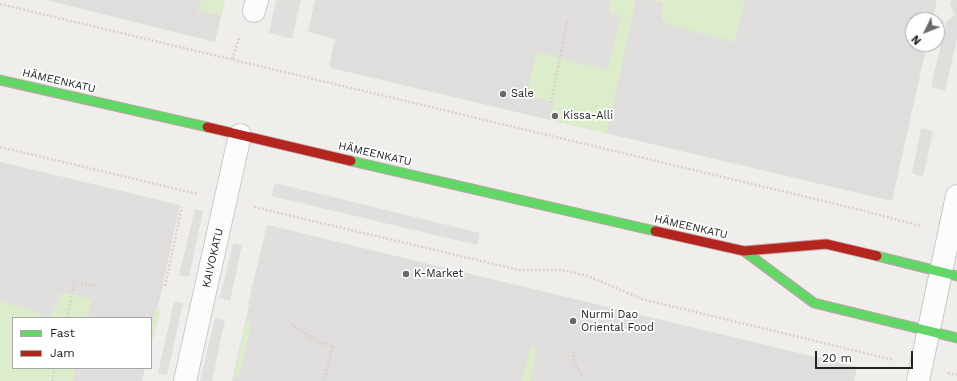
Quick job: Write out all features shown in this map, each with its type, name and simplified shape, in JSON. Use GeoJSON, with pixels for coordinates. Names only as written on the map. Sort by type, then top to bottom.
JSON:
{"type":"FeatureCollection","features":[{"type":"Feature","properties":{"kind":"highway","name":"HÄMEENKATU"},"geometry":{"type":"LineString","coordinates":[[0,80],[744,251],[826,244],[949,274]]}},
{"type":"Feature","properties":{"kind":"highway","name":"HÄMEENKATU"},"geometry":{"type":"LineString","coordinates":[[744,251],[814,303],[957,338]]}},
{"type":"Feature","properties":{"kind":"street","name":"KAIVOKATU"},"geometry":{"type":"LineString","coordinates":[[185,381],[240,135]]}},
{"type":"Feature","properties":{"kind":"street"},"geometry":{"type":"LineString","coordinates":[[918,381],[928,331],[949,274],[957,196]]}},
{"type":"Feature","properties":{"kind":"path"},"geometry":{"type":"LineString","coordinates":[[0,4],[897,218]]}},
{"type":"Feature","properties":{"kind":"path"},"geometry":{"type":"LineString","coordinates":[[551,103],[568,18]]}},
{"type":"Feature","properties":{"kind":"path"},"geometry":{"type":"LineString","coordinates":[[0,147],[519,270],[562,270],[588,276],[642,299],[868,354]]}},
{"type":"Feature","properties":{"kind":"path"},"geometry":{"type":"LineString","coordinates":[[164,286],[182,207]]}},
{"type":"Feature","properties":{"kind":"path"},"geometry":{"type":"LineString","coordinates":[[81,283],[95,286]]}},
{"type":"Feature","properties":{"kind":"path"},"geometry":{"type":"LineString","coordinates":[[66,317],[74,285]]}},
{"type":"Feature","properties":{"kind":"path"},"geometry":{"type":"LineString","coordinates":[[291,324],[318,342],[333,346],[324,381]]}},
{"type":"Feature","properties":{"kind":"path"},"geometry":{"type":"LineString","coordinates":[[574,355],[573,362],[582,374]]}},
{"type":"Feature","properties":{"kind":"path"},"geometry":{"type":"LineString","coordinates":[[52,381],[55,369]]}},
{"type":"Feature","properties":{"kind":"shaded area"},"geometry":{"type":"Polygon","coordinates":[[[46,0],[225,0],[215,42],[46,0]]]}},
{"type":"Feature","properties":{"kind":"shaded area"},"geometry":{"type":"Polygon","coordinates":[[[276,0],[301,0],[292,39],[269,33],[276,0]]]}},
{"type":"Feature","properties":{"kind":"shaded area"},"geometry":{"type":"Polygon","coordinates":[[[315,0],[937,0],[934,12],[905,12],[905,52],[925,52],[892,201],[331,68],[329,65],[335,39],[308,32],[315,0]]]}},
{"type":"Feature","properties":{"kind":"shaded area"},"geometry":{"type":"Polygon","coordinates":[[[551,0],[574,0],[569,3],[621,16],[607,70],[563,59],[569,35],[551,0]]]}},
{"type":"Feature","properties":{"kind":"shaded area"},"geometry":{"type":"Polygon","coordinates":[[[952,0],[957,0],[957,39],[945,91],[931,87],[939,52],[945,52],[946,22],[955,15],[950,5],[952,0]]]}},
{"type":"Feature","properties":{"kind":"shaded area"},"geometry":{"type":"Polygon","coordinates":[[[850,102],[911,117],[906,139],[845,125],[850,102]]]}},
{"type":"Feature","properties":{"kind":"shaded area"},"geometry":{"type":"Polygon","coordinates":[[[921,128],[933,131],[923,177],[912,173],[921,128]]]}},
{"type":"Feature","properties":{"kind":"shaded area"},"geometry":{"type":"Polygon","coordinates":[[[0,162],[180,205],[152,334],[152,317],[12,317],[12,369],[145,369],[142,381],[0,381],[0,162]]]}},
{"type":"Feature","properties":{"kind":"shaded area"},"geometry":{"type":"Polygon","coordinates":[[[25,168],[134,194],[128,219],[20,194],[25,168]]]}},
{"type":"Feature","properties":{"kind":"shaded area"},"geometry":{"type":"Polygon","coordinates":[[[275,183],[480,233],[477,245],[271,196],[275,183]]]}},
{"type":"Feature","properties":{"kind":"shaded area"},"geometry":{"type":"Polygon","coordinates":[[[195,209],[203,211],[189,277],[179,275],[195,209]]]}},
{"type":"Feature","properties":{"kind":"shaded area"},"geometry":{"type":"Polygon","coordinates":[[[0,213],[28,220],[18,277],[63,292],[50,317],[0,301],[0,213]]]}},
{"type":"Feature","properties":{"kind":"shaded area"},"geometry":{"type":"Polygon","coordinates":[[[267,225],[857,367],[854,381],[232,381],[267,225]]]}},
{"type":"Feature","properties":{"kind":"shaded area"},"geometry":{"type":"Polygon","coordinates":[[[267,225],[362,248],[351,293],[281,276],[273,310],[248,304],[267,225]]]}},
{"type":"Feature","properties":{"kind":"shaded area"},"geometry":{"type":"Polygon","coordinates":[[[233,243],[242,245],[230,301],[220,298],[233,243]]]}},
{"type":"Feature","properties":{"kind":"shaded area"},"geometry":{"type":"Polygon","coordinates":[[[174,302],[183,303],[167,375],[158,373],[174,302]]]}},
{"type":"Feature","properties":{"kind":"shaded area"},"geometry":{"type":"Polygon","coordinates":[[[215,318],[225,320],[212,381],[200,381],[215,318]]]}},
{"type":"Feature","properties":{"kind":"shaded area"},"geometry":{"type":"Polygon","coordinates":[[[251,333],[302,346],[303,344],[327,350],[320,381],[281,381],[242,373],[251,333]]]}},
{"type":"Feature","properties":{"kind":"shaded area"},"geometry":{"type":"Polygon","coordinates":[[[538,347],[569,354],[563,381],[531,381],[531,375],[538,347]]]}},
{"type":"Feature","properties":{"kind":"green space"},"geometry":{"type":"Polygon","coordinates":[[[201,0],[225,0],[222,14],[219,15],[198,12],[201,0]]]}},
{"type":"Feature","properties":{"kind":"green space"},"geometry":{"type":"Polygon","coordinates":[[[611,0],[636,0],[607,133],[550,120],[554,103],[529,95],[527,92],[536,56],[533,51],[607,70],[621,16],[611,14],[609,9],[611,0]]]}},
{"type":"Feature","properties":{"kind":"green space"},"geometry":{"type":"Polygon","coordinates":[[[650,0],[745,0],[735,42],[665,24],[661,18],[663,3],[650,0]]]}},
{"type":"Feature","properties":{"kind":"green space"},"geometry":{"type":"Polygon","coordinates":[[[63,292],[92,299],[87,317],[50,317],[63,292]]]}},
{"type":"Feature","properties":{"kind":"green space"},"geometry":{"type":"Polygon","coordinates":[[[0,301],[50,317],[12,317],[12,369],[76,369],[73,381],[0,381],[0,301]]]}},
{"type":"Feature","properties":{"kind":"green space"},"geometry":{"type":"Polygon","coordinates":[[[156,308],[161,309],[152,342],[152,324],[156,308]]]}},
{"type":"Feature","properties":{"kind":"green space"},"geometry":{"type":"Polygon","coordinates":[[[246,321],[250,322],[251,326],[239,377],[234,376],[246,321]]]}},
{"type":"Feature","properties":{"kind":"green space"},"geometry":{"type":"Polygon","coordinates":[[[531,345],[538,347],[531,375],[531,381],[522,381],[531,345]]]}},
{"type":"Feature","properties":{"kind":"traffic: fast"},"geometry":{"type":"LineString","coordinates":[[0,80],[207,127]]}},
{"type":"Feature","properties":{"kind":"traffic: fast"},"geometry":{"type":"LineString","coordinates":[[351,161],[655,231]]}},
{"type":"Feature","properties":{"kind":"traffic: fast"},"geometry":{"type":"LineString","coordinates":[[744,251],[814,303],[957,338]]}},
{"type":"Feature","properties":{"kind":"traffic: fast"},"geometry":{"type":"LineString","coordinates":[[877,256],[957,276]]}},
{"type":"Feature","properties":{"kind":"traffic: jam"},"geometry":{"type":"LineString","coordinates":[[207,127],[351,161]]}},
{"type":"Feature","properties":{"kind":"traffic: jam"},"geometry":{"type":"LineString","coordinates":[[655,231],[744,251],[826,244],[877,256]]}},
{"type":"Feature","properties":{"kind":"place","name":"Sale"},"geometry":{"type":"Point","coordinates":[503,94]}},
{"type":"Feature","properties":{"kind":"place","name":"Kissa-Alli"},"geometry":{"type":"Point","coordinates":[555,116]}},
{"type":"Feature","properties":{"kind":"place","name":"K-Market"},"geometry":{"type":"Point","coordinates":[406,274]}},
{"type":"Feature","properties":{"kind":"place","name":"Nurmi Dao Oriental Food"},"geometry":{"type":"Point","coordinates":[573,321]}}]}
